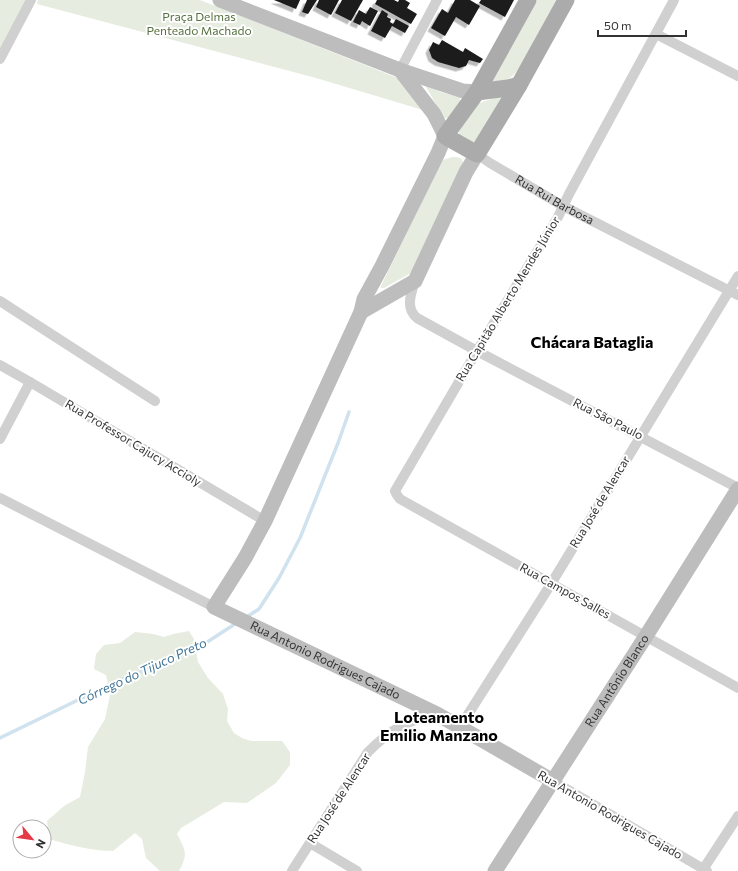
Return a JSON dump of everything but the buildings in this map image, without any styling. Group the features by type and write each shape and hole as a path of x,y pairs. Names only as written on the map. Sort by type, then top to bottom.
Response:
{"main road":[{"path":"445,136 477,92 528,0"},
{"path":"477,154 519,85 566,0"},
{"path":"477,92 519,85"},
{"name":"Rua Rui Barbosa","path":"445,136 477,154"}],"street":[{"path":"0,59 31,0"},
{"path":"220,0 241,4 400,70 463,91 477,92"},
{"path":"400,70 437,0"},
{"name":"Rua Capitão Alberto Mendes Júnior","path":"395,491 558,217 674,0"},
{"path":"656,34 738,76"},
{"path":"217,608 265,521 361,312 364,299 435,160 445,136 434,114 400,70"},
{"path":"361,312 415,281 466,172 477,154"},
{"name":"Rua Rui Barbosa","path":"477,154 563,206 734,293"},
{"name":"Rua José de Alencar","path":"460,727 550,584 640,436 734,293 738,276"},
{"name":"Rua São Paulo","path":"415,281 411,295 410,309 417,318 738,488"},
{"path":"0,301 155,401"},
{"name":"Rua Professor Cajucy Accioly","path":"0,365 265,521"},
{"path":"0,439 30,382"},
{"name":"Rua Antônio Blanco","path":"495,871 646,636 738,488"},
{"name":"Rua Campos Salles","path":"395,491 400,499 738,688"},
{"name":"Rua Antonio Rodrigues Cajado","path":"0,498 259,629 437,714 704,870"},
{"name":"Rua José de Alencar","path":"292,871 368,752 380,740 394,730 425,716 437,714"},
{"path":"704,870 738,816"},
{"path":"310,843 357,871"}],"green space":[{"path":"0,0 27,0 0,51"},
{"name":"Praça Delmas Penteado Machado","path":"38,0 200,0 400,79 423,110 316,78 37,4"},
{"path":"537,0 556,0 518,70 506,80 492,82"},
{"path":"425,85 460,98 460,102 448,118 444,118"},
{"path":"504,96 476,142 472,144 459,138 459,131 477,104"},
{"path":"453,157 460,158 463,164 411,273 384,288 381,288 442,160"},
{"path":"189,631 194,639 198,662 208,678 223,694 228,709 227,721 234,733 251,741 282,741 290,752 290,765 276,783 247,803 224,802 181,828 177,834 184,849 185,856 179,871 160,871 146,858 142,839 135,833 113,851 89,849 52,840 52,819 49,819 64,806 80,797 88,747 105,719 110,695 106,675 94,669 96,654 104,645 120,643 135,632 164,637"}],"waterway":[{"name":"Córrego do Tijuco Preto","path":"245,618 259,609 279,578 300,538 349,412"},
{"name":"Córrego do Tijuco Preto","path":"0,738 115,682 198,648 238,622"}],"district":[{"name":"Chácara Bataglia","path":"592,342"},
{"name":"Loteamento Emilio Manzano","path":"439,726"}]}
